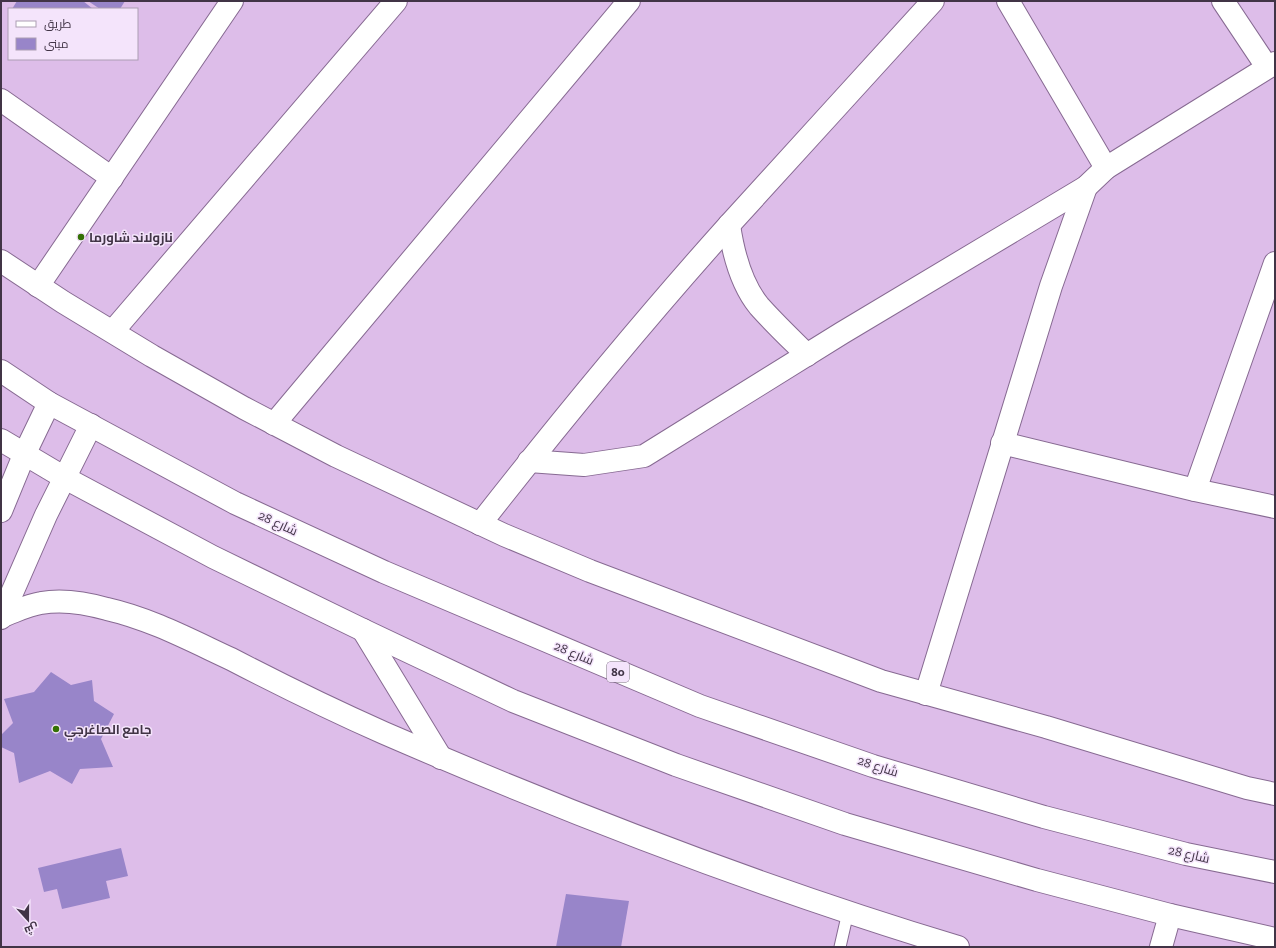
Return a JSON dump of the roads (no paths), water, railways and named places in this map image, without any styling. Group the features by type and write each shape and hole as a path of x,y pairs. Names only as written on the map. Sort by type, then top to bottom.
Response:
{"main road":[{"path":"38,286 232,1"},
{"path":"113,331 396,1"},
{"path":"274,424 629,1"},
{"path":"480,524 529,461 669,294 729,225 933,1"},
{"path":"1008,1 1106,168"},
{"path":"529,461 584,465 644,456 807,355 1086,187 1106,168 1271,65 1223,1"},
{"path":"1,100 112,178"},
{"path":"926,694 1051,286 1086,187"},
{"path":"729,225 733,250 744,278 758,305 807,355"},
{"path":"1,261 38,286 152,356 274,424 336,456 480,524 598,574 881,681 1060,732 1247,788 1275,794"},
{"path":"1195,490 1275,263"},
{"name":"شارع 28","path":"1,371 49,403 235,503 377,569 700,706 873,766 1044,817 1186,854 1275,872"},
{"path":"1,511 24,455 49,403"},
{"path":"1,617 20,572 91,425"},
{"path":"1,440 65,478 213,557 363,630 513,701 676,765 845,824 1037,880 1170,915 1275,939"},
{"path":"1002,444 1195,490 1275,507"},
{"path":"1,617 39,603 57,601 106,608 138,617 169,629 347,717 441,758 596,821 697,859 848,912 958,947"},
{"path":"363,630 441,758"},
{"path":"1161,947 1170,915"}],"lane":[{"path":"840,947 848,912"}],"place":[{"name":"نازولاند شاورما","path":"81,237"},
{"name":"جامع الصاغرجي","path":"56,729"}]}
